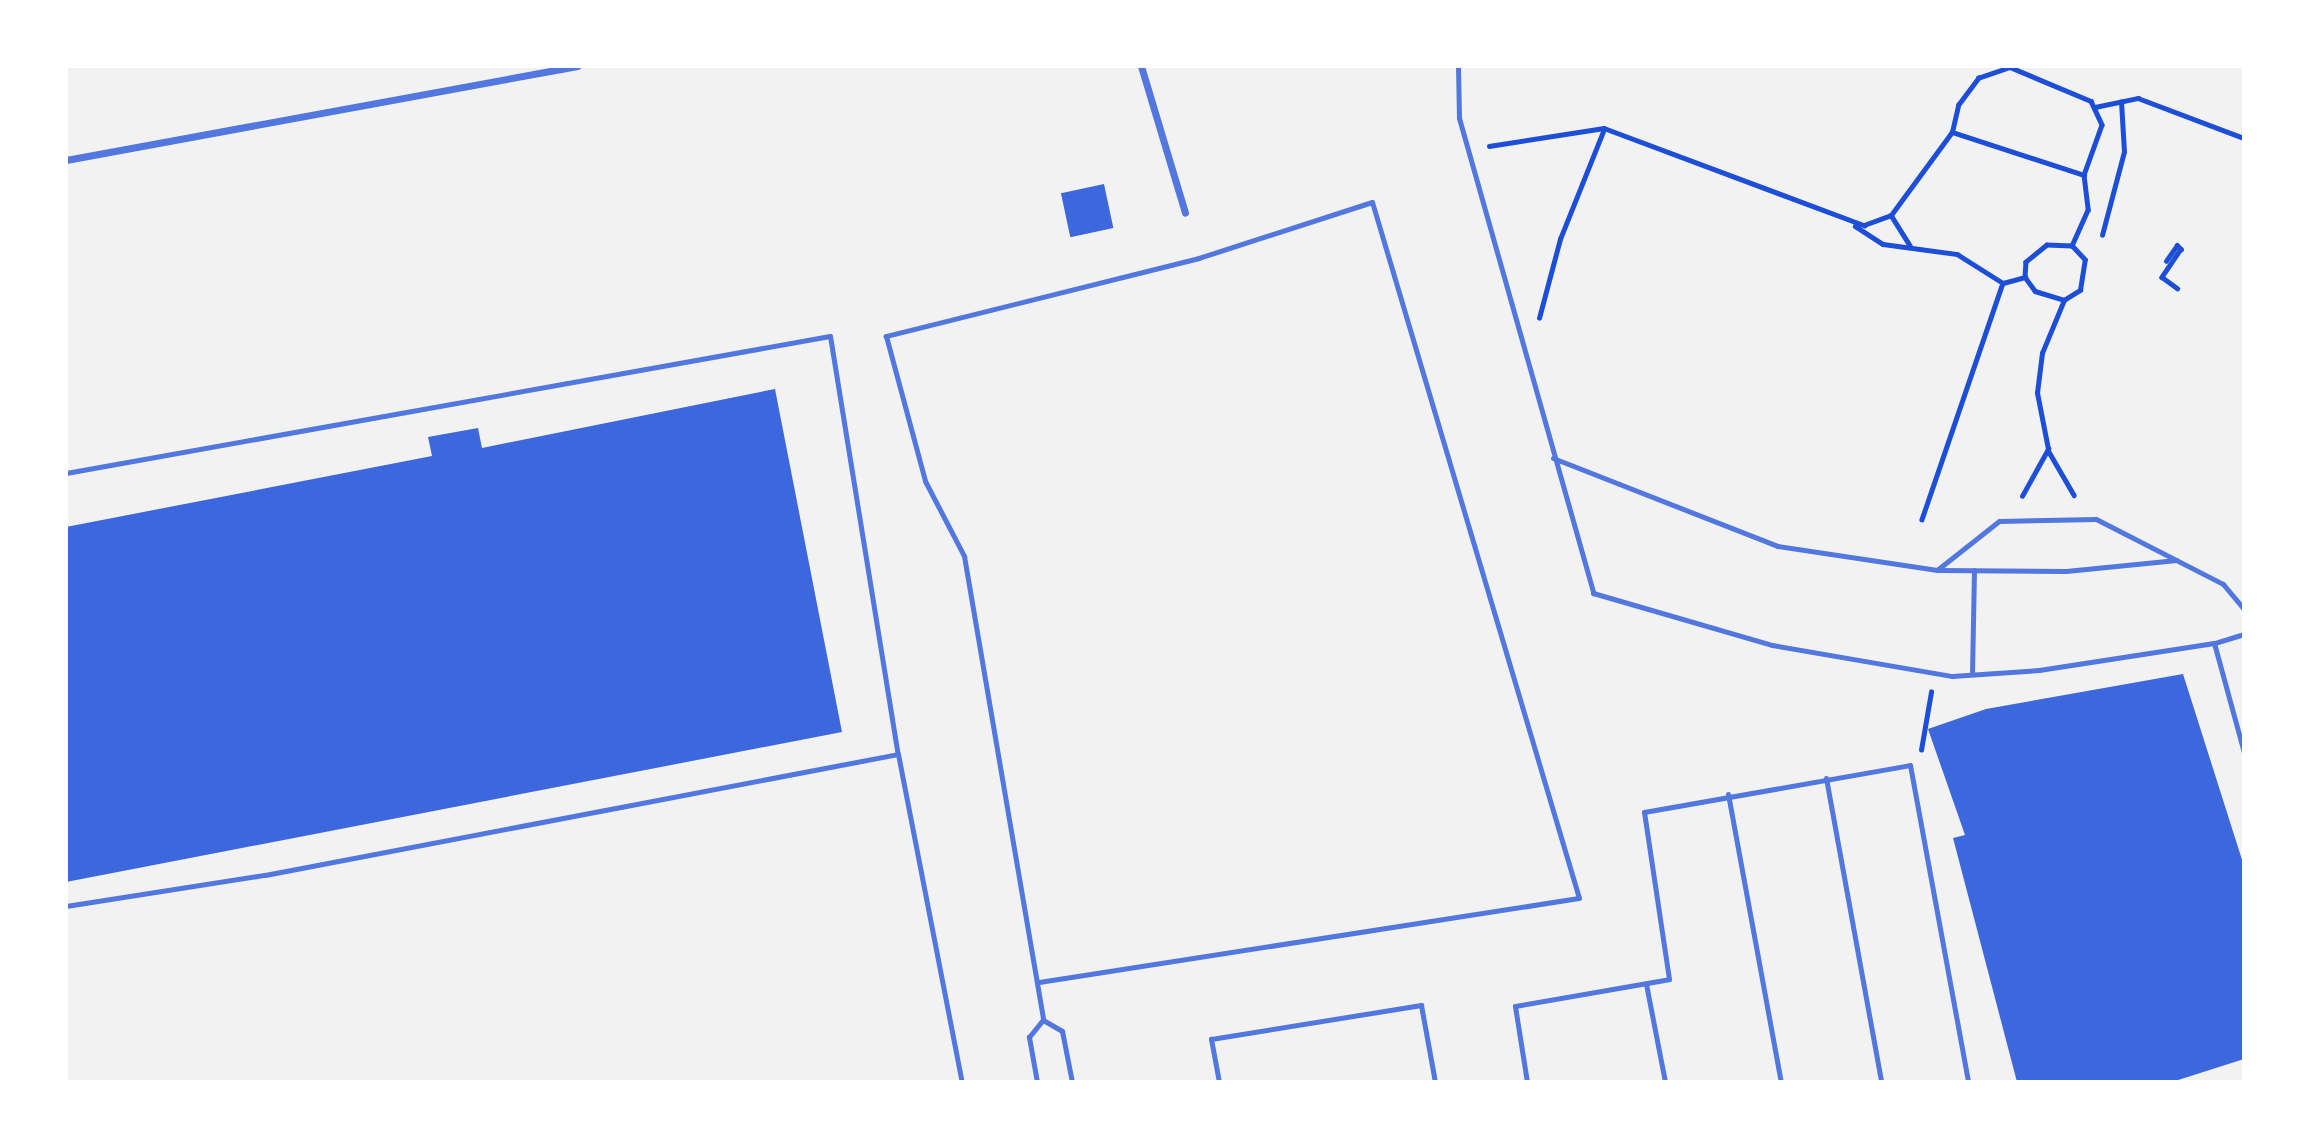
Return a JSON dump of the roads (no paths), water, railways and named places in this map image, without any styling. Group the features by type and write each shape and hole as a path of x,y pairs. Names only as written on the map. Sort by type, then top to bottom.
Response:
{"street":[{"path":"66,160 577,66"},
{"path":"1141,66 1185,213"}],"lane":[{"path":"1458,66 1459,118 1593,593 1772,645 1934,672 1972,674 2214,643 2244,634"},
{"path":"1037,1082 1029,1037 1043,1020 1038,982 964,556 925,481 886,336 1199,258 1372,202 1579,898 1038,982"},
{"path":"66,473 830,336 898,754 962,1082"},
{"path":"1553,458 1777,546 1937,570 2066,571 2176,560"},
{"path":"1937,570 1999,522 2096,519 2222,584 2244,609"},
{"path":"1972,674 1974,570"},
{"path":"2214,643 2244,753"},
{"path":"66,906 898,754"},
{"path":"1527,1082 1515,1006 1670,979 1644,812 1728,794 1910,765 1968,1082"},
{"path":"1826,778 1881,1082"},
{"path":"1728,794 1781,1082"},
{"path":"1646,984 1665,1082"},
{"path":"1219,1082 1211,1039 1421,1005 1435,1082"},
{"path":"1043,1020 1062,1031 1072,1082"}]}
